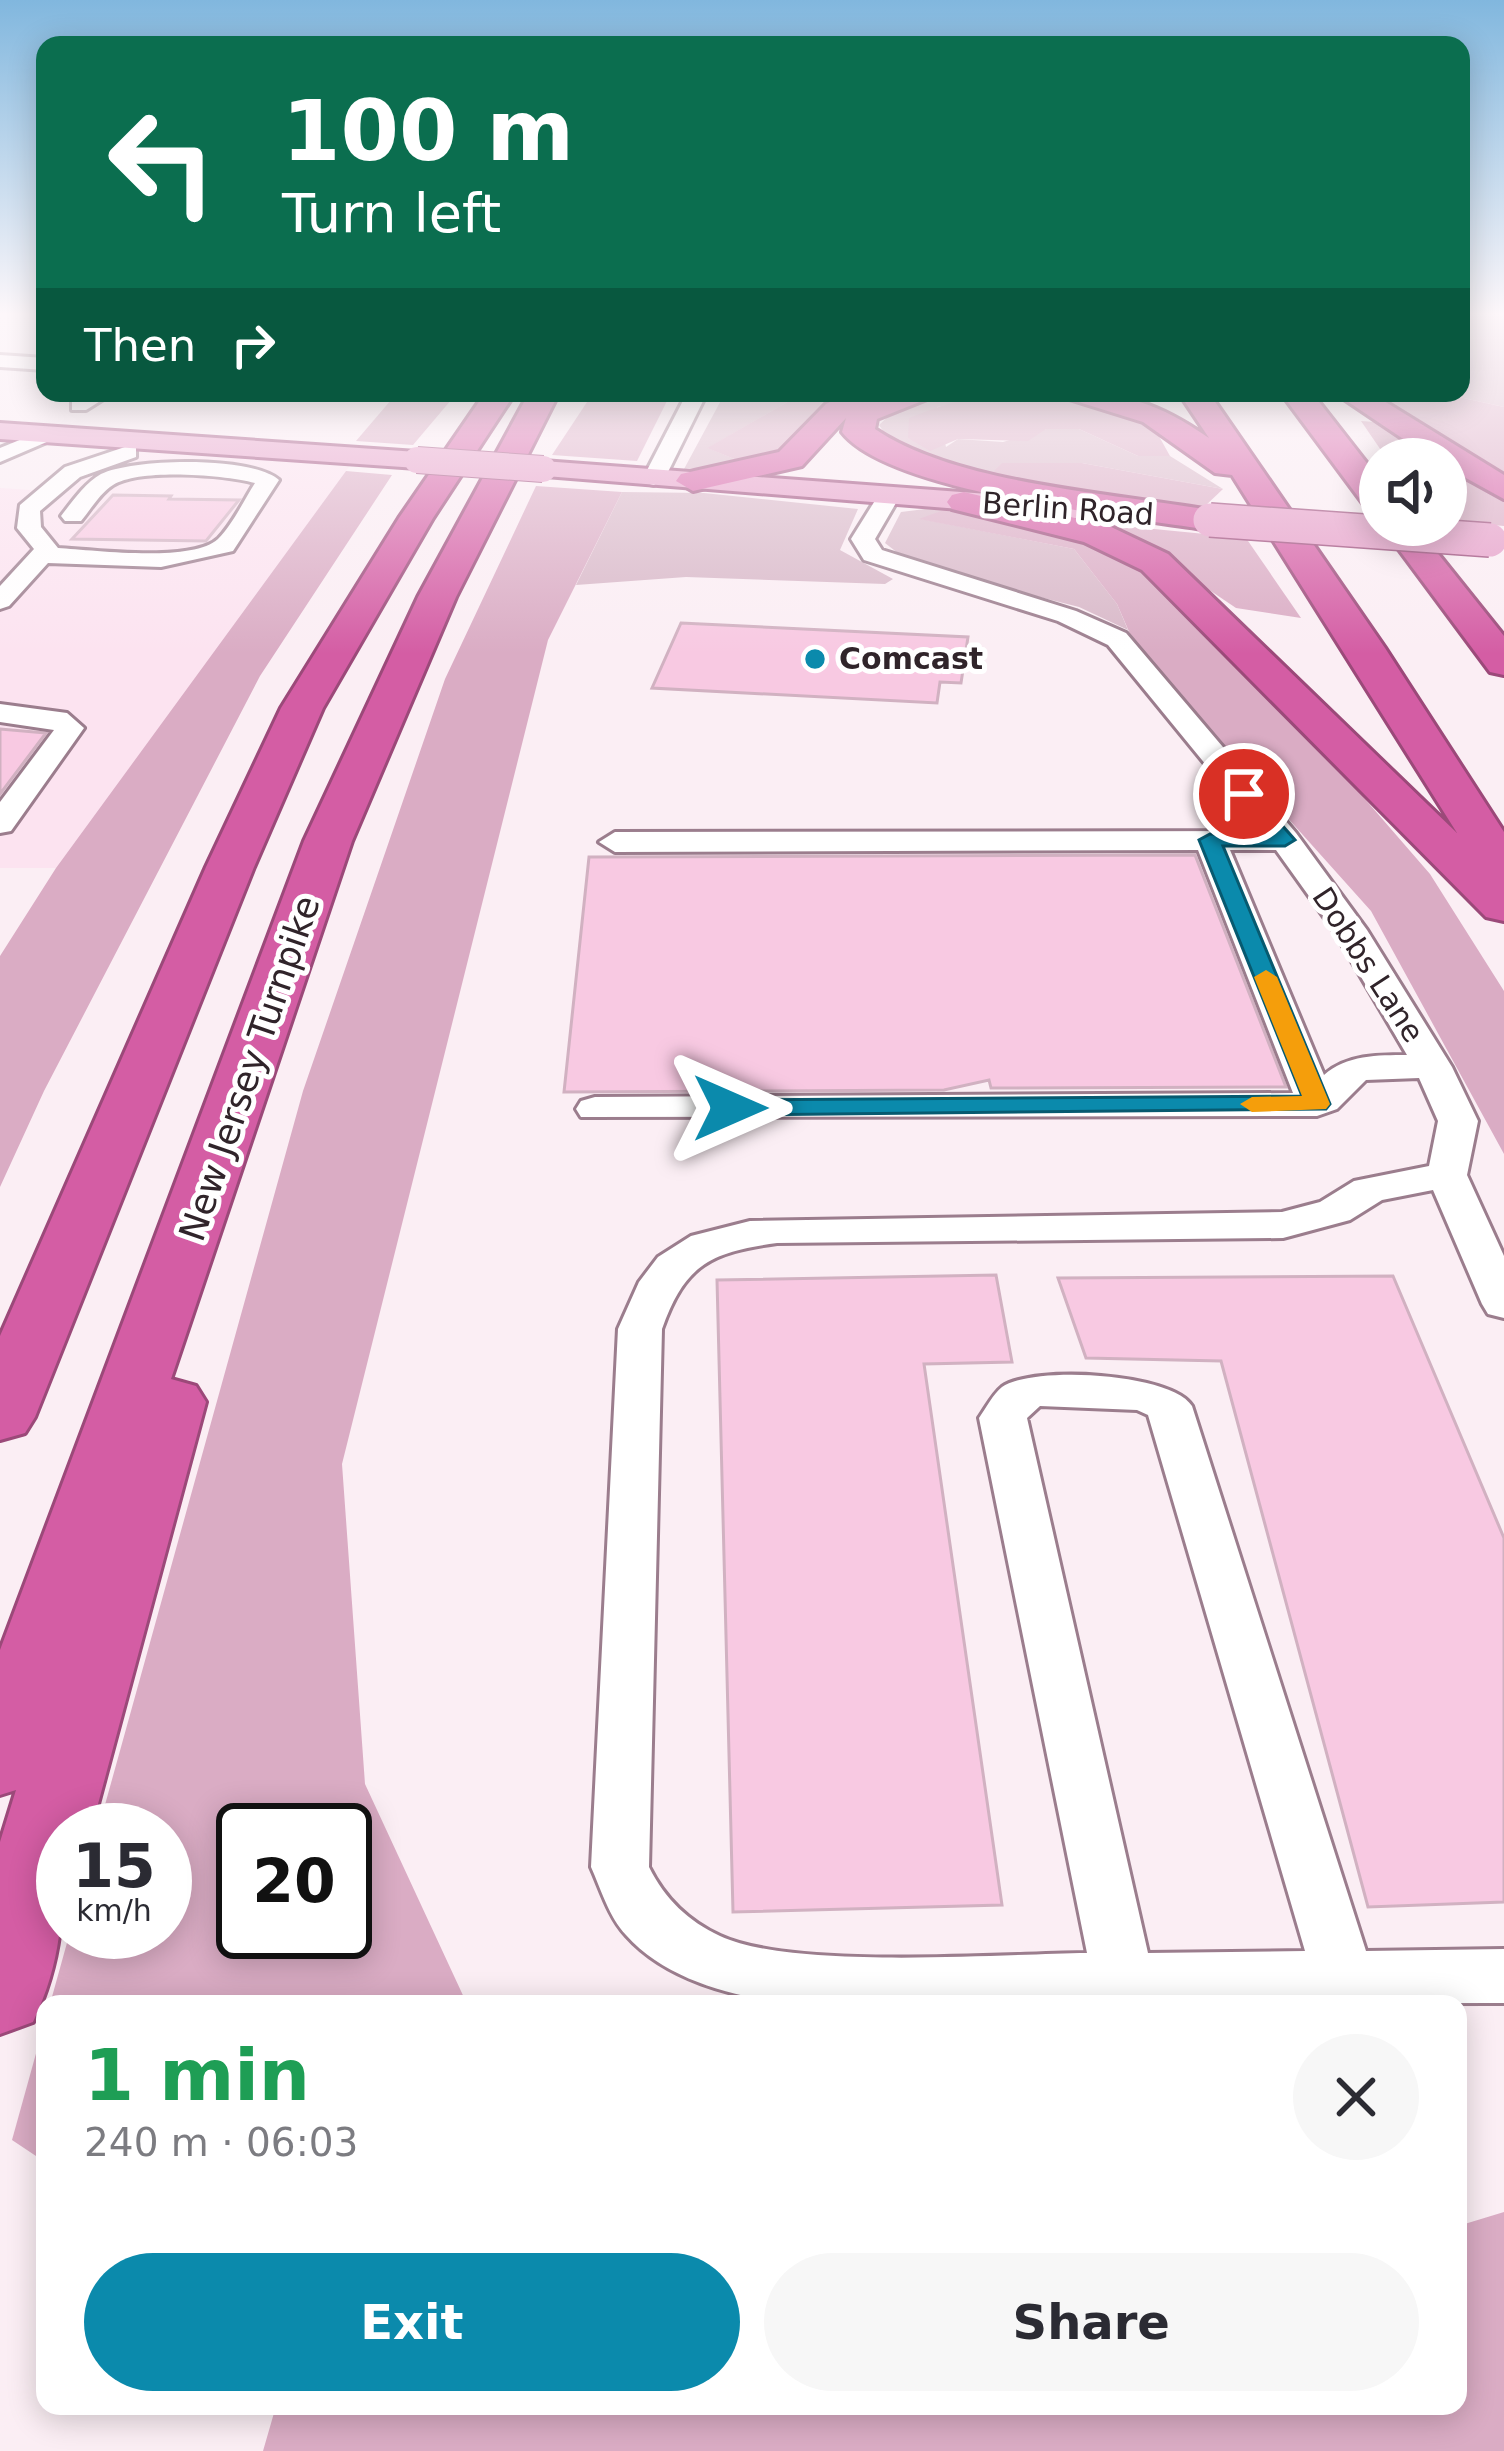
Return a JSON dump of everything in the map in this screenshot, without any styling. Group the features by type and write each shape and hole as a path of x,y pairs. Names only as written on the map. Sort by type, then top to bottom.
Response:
{"highway":[{"path":"0,1417 230,867 302,708 416,518 478,425"},
{"name":"New Jersey Turnpike","path":"0,1762 328,841 428,616 527,425"},
{"path":"860,425 859,432 890,454 978,481 1210,520"},
{"path":"1169,425 1260,489"},
{"path":"1216,425 1504,870"},
{"path":"1321,425 1359,476"},
{"path":"1402,425 1504,489"},
{"path":"693,481 790,458 824,426 889,496"},
{"path":"964,502 1096,534 1155,562 1504,906"},
{"path":"1412,546 1504,663"},
{"path":"1421,557 1504,614"},
{"path":"0,1993 172,1406 163,1314"}],"main road":[{"path":"47,425 110,438"},
{"path":"4,445 49,434 83,449 110,438"},
{"name":"Berlin Road","path":"110,438 1499,542"}],"street":[{"path":"654,478 681,425"},
{"path":"0,601 47,550 29,528 28,510 83,449 171,442"},
{"path":"42,555 206,554 224,546 258,496 46,491"},
{"path":"73,516 94,492"},
{"name":"Dobbs Lane","path":"889,496 863,539 873,555 926,576 1067,616 1117,639 1285,840 1350,930 1433,1066 1459,1121 1447,1175"},
{"path":"0,713 57,719 70,728 0,824"},
{"path":"1210,840 1317,1104"},
{"path":"615,842 1285,840"},
{"path":"595,1109 1317,1104 1334,1096 1343,1077 1361,1070 1433,1066"},
{"path":"1504,1304 1447,1175 1369,1190 1335,1210 1283,1225 748,1234 682,1257 651,1291 640,1329 620,1868 646,1917 730,1967 788,1978 1504,1976"},
{"path":"1123,1979 1004,1418 1016,1399 1033,1391 1145,1395 1169,1406 1343,1978"}],"shaded area":[{"path":"369,425 430,425 413,445 356,441"},
{"path":"572,425 655,425 637,461 552,455"},
{"path":"708,425 747,425 708,448 749,465 684,469"},
{"path":"746,425 820,425 790,451 749,465 707,448"},
{"path":"879,425 941,425 946,447 958,439 1003,442 1046,429 1079,429 1138,456 1170,456 1223,489 1082,463 979,474 892,444"},
{"path":"909,425 1153,425 1170,456 1138,456 1079,429 1046,429 1028,441 958,439 930,451 908,438"},
{"path":"1364,425 1392,425 1414,438 1373,438"},
{"path":"1421,425 1504,425 1504,481 1467,456 1467,438 1440,438"},
{"path":"171,443 357,456 56,868 0,868 0,488 46,491 87,461"},
{"path":"1002,463 1082,463 1223,489 1204,507 1150,502 990,475"},
{"path":"1467,469 1504,491 1504,526 1467,523"},
{"path":"346,471 392,475 260,676 44,1091 0,1187 0,956 56,868"},
{"path":"536,486 622,492 548,640 342,1464 365,1784 463,1995 52,1995 62,1959 192,1959 192,1803 105,1803 303,1091 445,679"},
{"path":"622,492 704,493 858,509 840,550 893,579 885,584 686,577 576,585"},
{"path":"957,505 922,519 1074,549 1117,604 1128,630 1079,607 913,565 885,543 901,512"},
{"path":"957,505 1124,549 1234,648 1430,874 1504,991 1504,1154 1371,911 1137,650 1117,604 1074,549 919,519"},
{"path":"1113,525 1246,538 1301,618 1236,608"},
{"path":"36,2053 36,2156 12,2140"},
{"path":"1504,2212 1504,2451 263,2451 273,2415 1467,2415 1467,2223"}],"building":[{"path":"113,495 239,500 206,541 72,539"},
{"name":"Comcast","path":"681,623 968,637 961,683 940,682 937,703 652,688"},
{"path":"0,729 46,733 0,794"},
{"path":"1195,855 1286,1087 991,1088 989,1080 944,1090 564,1092 589,857"},
{"path":"996,1275 1012,1362 924,1364 1002,1905 733,1912 717,1280"},
{"path":"1393,1276 1504,1538 1504,1902 1368,1907 1221,1361 1086,1358 1058,1278"}],"slow traffic":[{"path":"1252,1104 1317,1104 1266,977"}],"place":[{"name":"Comcast","path":"815,659"}],"route":[{"path":"730,1108 1317,1104 1210,840 1285,840 1244,794"}]}
